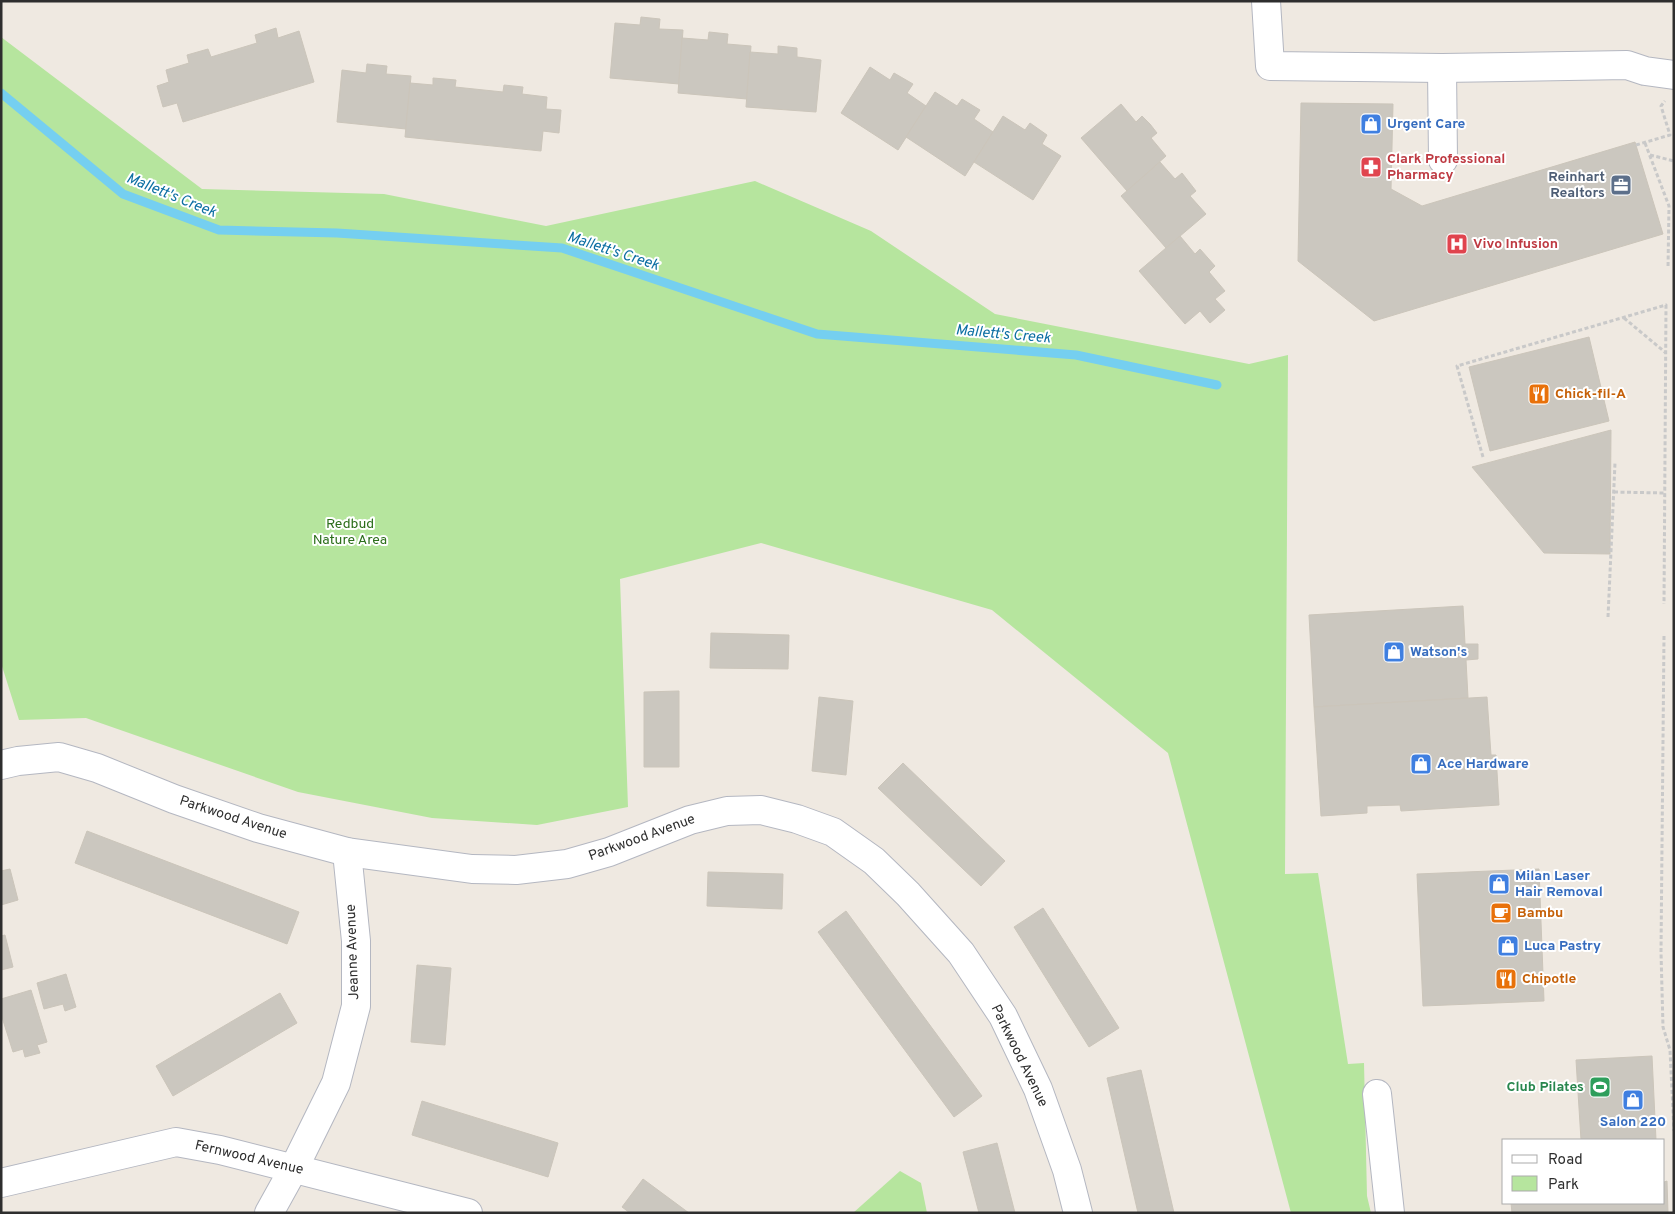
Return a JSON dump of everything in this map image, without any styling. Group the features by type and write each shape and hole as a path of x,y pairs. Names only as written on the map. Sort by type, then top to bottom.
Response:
{"street":[{"path":"1266,1 1270,66 1442,68 1627,65 1645,71 1667,86"},
{"path":"1442,68 1443,160"},
{"name":"Parkwood Avenue","path":"1,765 18,761 59,757 97,768 174,799 258,828 347,852 472,869 516,870 567,864 609,852 690,820 727,811 761,810 797,819 833,832 874,861 908,894 961,953 1003,1016 1038,1089 1066,1170 1078,1213"},
{"name":"Jeanne Avenue","path":"269,1213 294,1168 336,1083 356,1006 356,941 347,852"},
{"path":"1377,1094 1390,1213"},
{"name":"Fernwood Avenue","path":"1,1183 176,1142 220,1150 468,1213"}],"path":[{"path":"1636,145 1670,135 1661,106 1665,101 1667,86"},
{"path":"1645,143 1669,206 1668,268"},
{"path":"1650,154 1674,161"},
{"path":"1483,457 1457,366 1666,305 1664,604"},
{"path":"1623,317 1666,353"},
{"path":"1608,618 1614,463"},
{"path":"1614,492 1665,493"},
{"path":"1664,636 1661,952 1663,1027 1670,1050 1674,1131"}],"green space":[{"name":"Redbud Nature Area","path":"1,37 202,189 384,194 546,226 755,181 871,231 995,314 1249,364 1288,355 1285,874 1318,873 1348,1064 1364,1063 1367,1196 1371,1213 1291,1213 1168,753 992,610 761,543 620,579 628,807 537,825 432,818 298,792 86,718 19,720 1,663"},
{"path":"900,1171 921,1183 927,1213 853,1213"}],"building":[{"path":"641,17 660,19 659,29 683,30 679,84 610,78 615,23 640,25"},
{"path":"276,28 278,38 299,31 314,82 183,122 177,103 163,107 157,86 169,82 166,70 189,63 187,55 208,49 211,57 257,43 255,35"},
{"path":"709,32 728,34 727,44 751,46 747,99 678,93 682,38 708,40"},
{"path":"778,46 797,48 797,57 821,60 816,112 746,107 750,52 778,54"},
{"path":"367,64 387,66 386,74 411,76 406,129 337,122 342,70 366,73"},
{"path":"870,67 890,80 894,73 913,84 907,93 926,106 898,150 841,113"},
{"path":"433,78 456,80 455,87 503,92 504,85 523,87 522,94 547,97 546,109 561,110 559,133 543,131 541,151 405,137 410,83 433,85"},
{"path":"935,92 957,106 962,99 980,110 974,119 993,132 965,176 906,137"},
{"path":"1301,103 1393,104 1391,189 1422,206 1635,142 1663,234 1374,321 1298,261"},
{"path":"1121,104 1136,122 1142,116 1150,124 1157,133 1151,138 1166,156 1127,191 1081,138"},
{"path":"1003,116 1025,130 1030,123 1047,135 1042,144 1061,156 1033,200 974,162"},
{"path":"1160,162 1175,179 1182,173 1196,191 1190,196 1206,214 1166,248 1121,196"},
{"path":"1180,236 1195,254 1200,249 1215,266 1209,272 1225,291 1215,299 1225,310 1210,323 1200,311 1185,324 1139,271"},
{"name":"Chick-fil-A","path":"1589,337 1609,421 1490,451 1469,367"},
{"path":"1611,430 1610,554 1544,553 1472,467"},
{"name":"Watson's","path":"1463,606 1465,644 1478,644 1478,659 1466,660 1468,698 1314,707 1309,615"},
{"path":"711,633 789,635 788,669 710,668"},
{"path":"679,691 679,767 644,767 644,692"},
{"path":"819,697 853,701 846,775 812,771"},
{"path":"1487,697 1491,755 1496,755 1499,805 1401,811 1400,805 1367,806 1367,813 1321,816 1314,707"},
{"path":"903,763 1005,861 981,886 878,788"},
{"path":"87,831 299,912 287,944 75,863"},
{"path":"10,869 18,900 1,905 1,871"},
{"path":"1539,869 1544,1001 1423,1006 1417,874"},
{"path":"708,872 783,874 782,909 707,906"},
{"path":"1043,908 1119,1028 1089,1047 1014,927"},
{"path":"846,911 982,1096 954,1117 818,932"},
{"path":"5,935 13,967 1,970 1,936"},
{"path":"417,965 451,968 445,1045 411,1042"},
{"path":"66,974 76,1007 65,1011 63,1004 44,1009 37,983"},
{"path":"31,990 47,1042 37,1045 40,1053 25,1057 23,1049 13,1052 1,1014 1,999"},
{"path":"280,993 297,1023 173,1096 156,1066"},
{"path":"1652,1056 1656,1139 1581,1139 1576,1060"},
{"path":"1141,1070 1174,1213 1138,1213 1107,1078"},
{"path":"422,1101 558,1143 548,1177 412,1135"},
{"path":"997,1143 1015,1213 979,1213 963,1152"},
{"path":"643,1179 689,1213 630,1213 622,1207"},
{"path":"1667,1181 1668,1213 1512,1213 1511,1204 1665,1204 1665,1182"}],"waterway":[{"name":"Mallett's Creek","path":"1,93 123,194 219,230 337,233 562,248 817,334 1076,355 1217,385"}],"place":[{"name":"Urgent Care","path":"1371,124"},
{"name":"Clark Professional Pharmacy","path":"1371,167"},
{"name":"Reinhart Realtors","path":"1621,185"},
{"name":"Vivo Infusion","path":"1457,244"},
{"name":"Chick-fil-A","path":"1539,394"},
{"name":"Watson's","path":"1394,652"},
{"name":"Ace Hardware","path":"1421,764"},
{"name":"Milan Laser Hair Removal","path":"1499,884"},
{"name":"Bambu","path":"1501,913"},
{"name":"Luca Pastry","path":"1508,946"},
{"name":"Chipotle","path":"1506,979"},
{"name":"Club Pilates","path":"1600,1087"},
{"name":"Salon 220","path":"1633,1100"}]}
